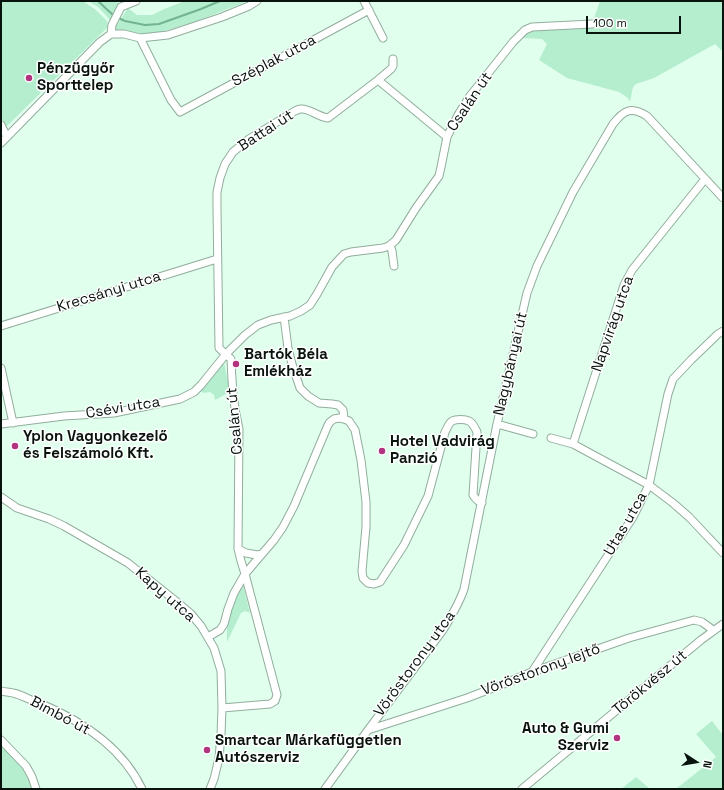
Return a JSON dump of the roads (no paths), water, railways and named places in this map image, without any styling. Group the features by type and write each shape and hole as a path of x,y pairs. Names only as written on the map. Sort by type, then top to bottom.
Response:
{"street":[{"path":"111,34 112,25 121,6 136,1"},
{"path":"1,143 100,42 111,34 124,34 140,38 168,35 222,17 249,6 257,1"},
{"path":"364,1 383,38"},
{"name":"Széplak utca","path":"140,38 171,100 180,112 369,10"},
{"name":"Csalán út","path":"390,245 399,235 439,176 447,137 458,115 470,96 513,42 525,30 532,27 592,24"},
{"path":"393,59 393,66 391,69 378,80 447,137"},
{"name":"Battai út","path":"226,354 219,348 217,209 219,183 222,170 228,159 233,152 249,139 294,111 306,109 322,118 328,118 378,80"},
{"name":"Nagybányai út","path":"344,419 348,421 355,430 361,460 366,502 366,527 362,571 363,578 368,583 374,584 380,582 404,545 415,524 428,496 445,432 452,421 458,419 469,420 477,432 473,495 475,499 482,503 497,424 527,293 537,266 573,192 612,124 625,112 633,110 641,112 647,116 723,198"},
{"path":"1,125 7,137"},
{"name":"Napvirág utca","path":"573,444 624,286 632,270 705,179"},
{"path":"226,354 258,325 271,320 290,316 310,305 332,267 344,254 383,248 390,245 394,266"},
{"name":"Krecsányi utca","path":"1,326 217,259"},
{"path":"208,637 220,630 224,624 234,594 245,574 269,547 283,527 294,506 330,422 334,419 344,419 343,410 338,405 319,403 308,396 300,388 288,348 284,317"},
{"name":"Utas utca","path":"532,672 633,517 649,485 668,394 673,380 696,355 723,331"},
{"name":"Csalán út","path":"222,708 270,704 275,701 276,695 238,549 239,428 235,412 230,359 226,354"},
{"name":"Csévi utca","path":"1,424 64,416 114,413 180,399 194,392 226,354"},
{"path":"1,368 13,423"},
{"path":"497,424 533,434"},
{"path":"551,438 573,444 649,485 689,517 723,553"},
{"name":"Kapy utca","path":"1,497 17,508 64,526 128,563 191,614 201,626 214,648 221,671 222,708 219,758 210,789"},
{"name":"Vöröstorony utca","path":"325,789 443,630 457,607 464,589 482,503"},
{"path":"238,549 252,554 262,554"},
{"name":"Vöröstorony lejtő","path":"368,730 467,698 532,672 628,638 694,620 702,622 713,630"},
{"name":"Törökvész út","path":"522,789 713,630 723,624"},
{"name":"Bimbó út","path":"1,691 14,693 52,709 90,731 106,743 132,770 142,789"},
{"path":"1,740 26,766 36,789"}],"waterway":[{"path":"98,1 114,16 125,21 145,25 159,24 220,1"}],"place":[{"name":"Pénzügyőr Sporttelep","path":"29,78"},
{"name":"Bartók Béla Emlékház","path":"236,364"},
{"name":"Yplon Vagyonkezelő és Felszámoló Kft.","path":"15,446"},
{"name":"Hotel Vadvirág Panzió","path":"382,451"},
{"name":"Auto & Gumi Szerviz","path":"617,738"},
{"name":"Smartcar Márkafüggetlen Autószerviz","path":"207,750"}]}
